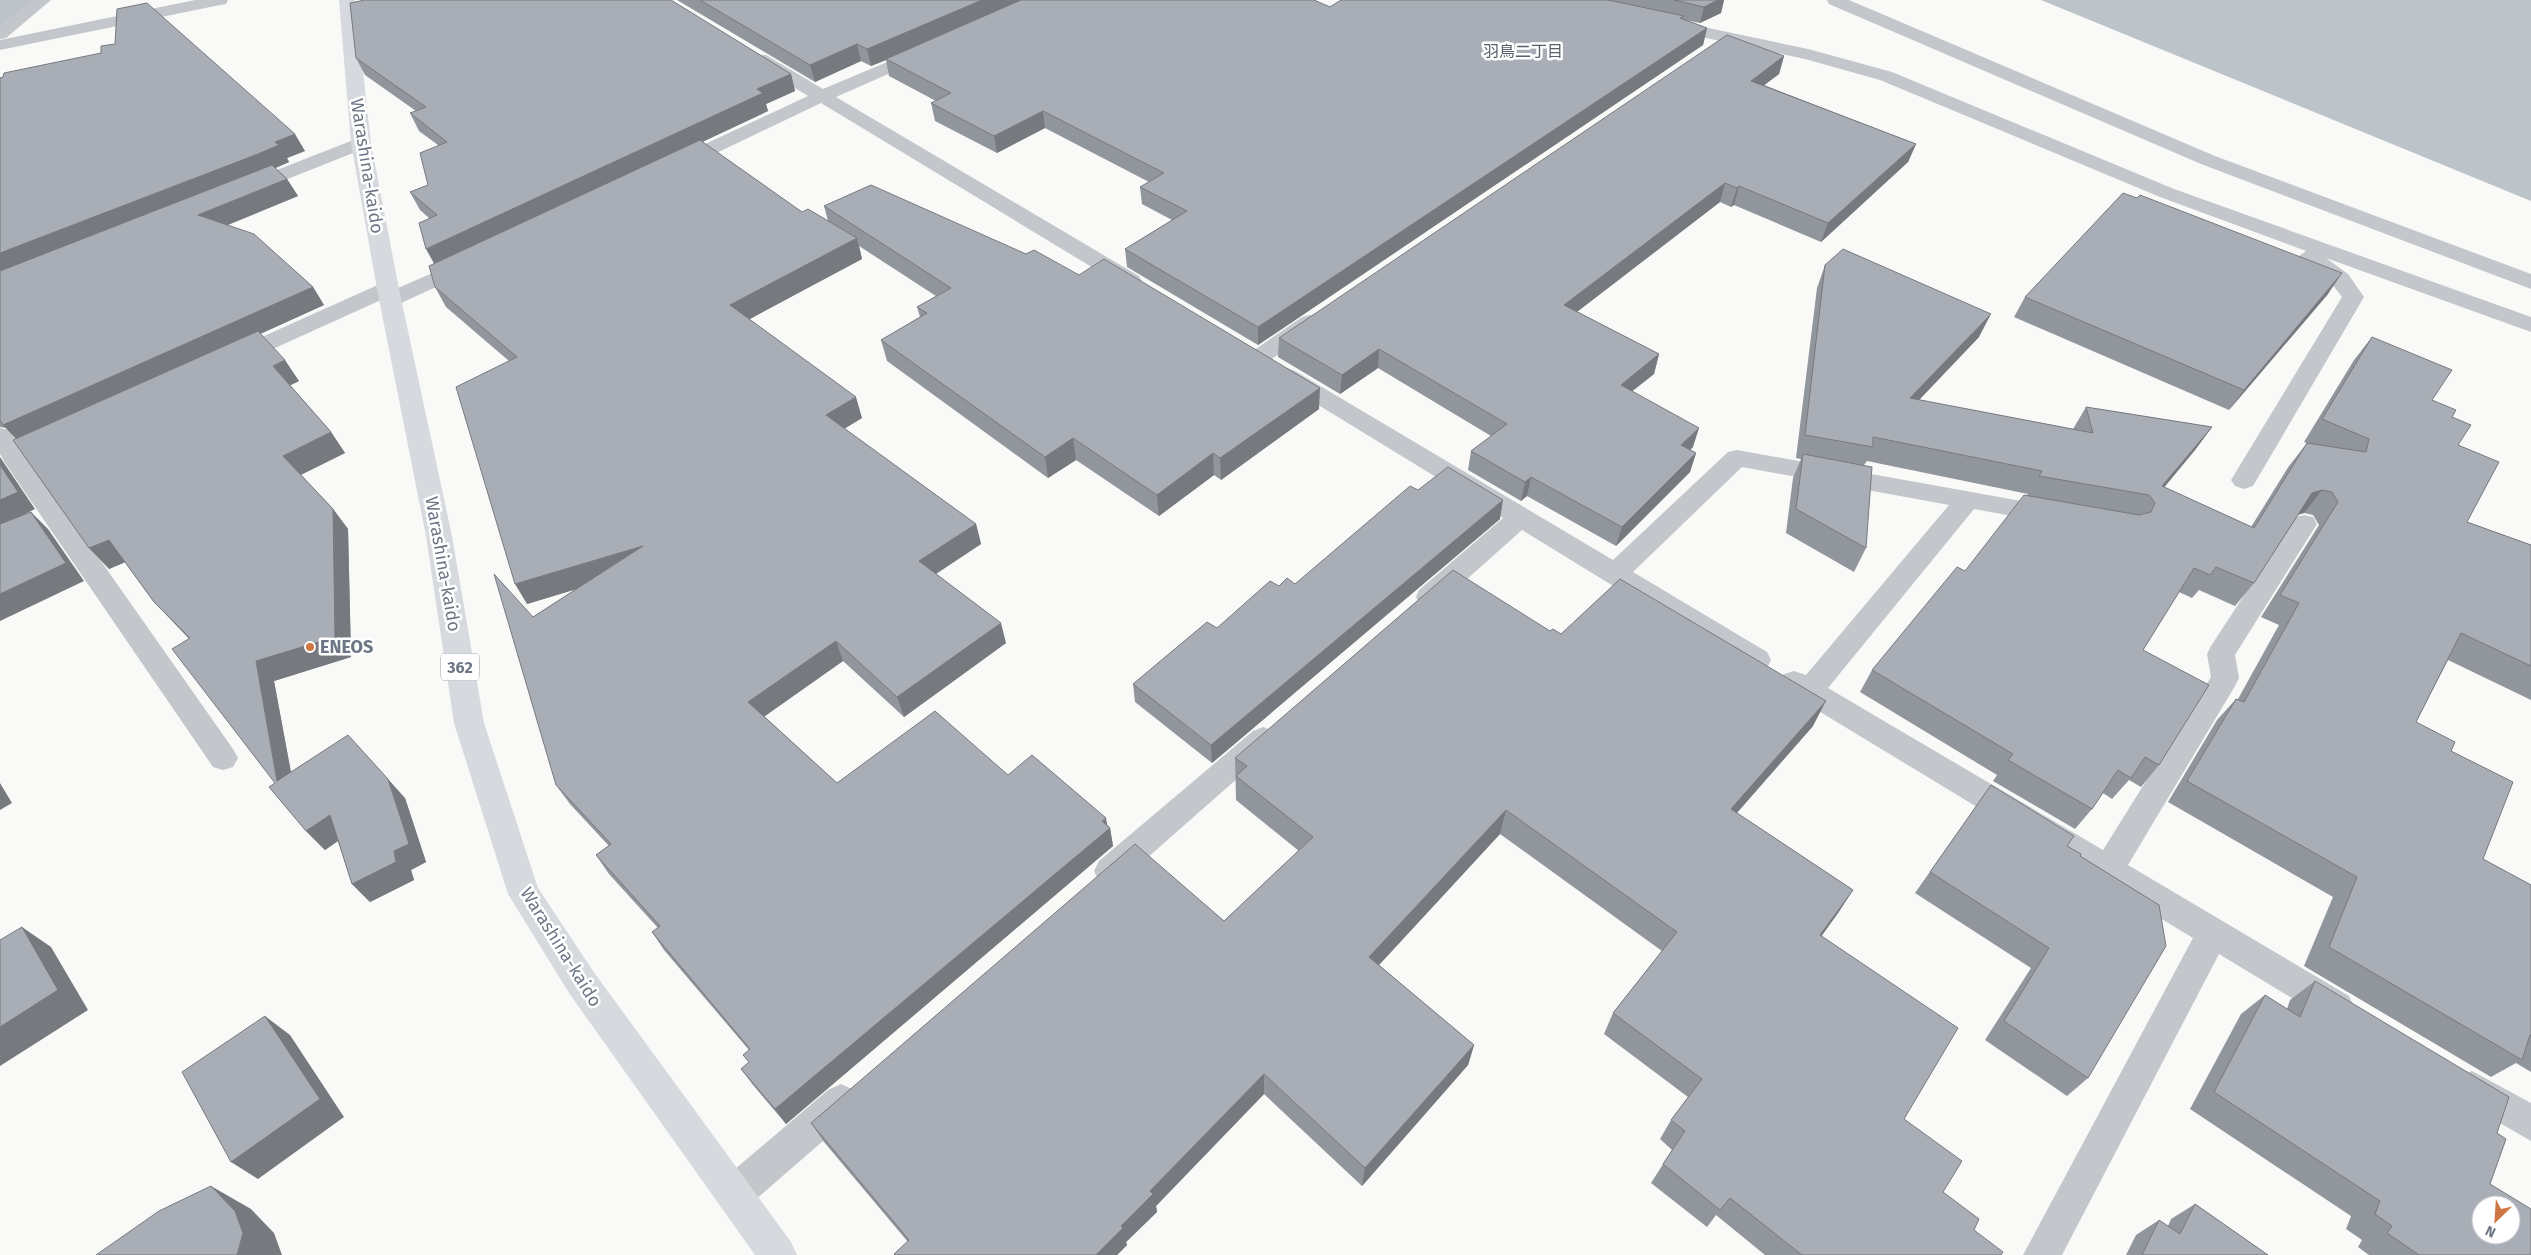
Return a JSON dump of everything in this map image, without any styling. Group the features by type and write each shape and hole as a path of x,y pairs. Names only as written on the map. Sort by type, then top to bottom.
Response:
{"highway":[{"name":"Warashina-kaido","path":"347,0 361,142 439,536 469,723 524,894 581,982 778,1255"}],"street":[{"path":"0,34 43,0"},
{"path":"0,45 220,0"},
{"path":"1835,0 2208,160 2531,282"},
{"path":"1654,21 1808,54 1886,76 2167,193 2531,325"},
{"path":"1703,55 1728,38"},
{"path":"661,172 822,96 937,46"},
{"path":"746,51 1147,291"},
{"path":"231,194 361,142"},
{"path":"2244,480 2354,297 2340,279 2285,237"},
{"path":"214,367 481,257"},
{"path":"1324,313 1249,353 1614,575 2364,1023"},
{"path":"78,428 7,446 44,518 223,758"},
{"path":"1614,575 1737,458 2076,518"},
{"path":"1809,692 1968,499"},
{"path":"1407,616 1520,518"},
{"path":"2108,870 2225,678 2221,654 2304,524"},
{"path":"1089,889 1286,720"},
{"path":"2042,1255 2213,932"},
{"path":"2447,1073 2531,1123"},
{"path":"734,1194 862,1084"}],"shaded area":[{"path":"2041,0 2531,0 2531,201"}],"building":[{"path":"365,0 671,0 791,74 757,89 763,93 426,249 419,223 437,215 410,192 428,185 420,153 447,142 410,113 426,107 356,58 350,3"},
{"path":"700,0 982,0 867,49 857,44 810,65"},
{"path":"1021,0 1314,0 1330,7 1341,0 1608,0 1684,16 1680,18 1707,28 1258,327 1125,249 1187,211 1140,187 1164,173 1043,111 994,136 931,103 951,93 886,59"},
{"path":"1674,0 1718,0 1704,7"},
{"path":"147,3 295,134 275,142 279,145 258,154 0,253 0,78 3,77 4,73 101,53 101,46 115,44 117,9"},
{"path":"1727,35 1784,56 1751,81 1916,144 1828,223 1739,186 1737,188 1725,183 1564,305 1659,354 1621,385 1699,428 1681,445 1696,453 1622,527 1531,477 1525,482 1471,451 1507,424 1379,349 1342,375 1279,338"},
{"path":"700,140 802,212 808,209 857,238 730,305 856,397 826,415 976,524 919,561 1001,623 897,697 836,641 748,702 837,783 935,711 1008,775 1032,755 1106,818 1102,821 1110,828 775,1109 741,1069 749,1062 743,1055 750,1049 652,932 660,926 596,855 611,844 556,785 494,574 533,617 643,546 515,584 456,387 517,357 435,287 429,266"},
{"path":"272,165 287,179 198,215 254,234 313,287 3,425 0,420 0,271"},
{"path":"871,185 1026,254 1034,250 1079,275 1104,259 1320,388 1220,458 1213,453 1157,495 1073,438 1045,457 881,340 927,313 917,307 951,288 824,206"},
{"path":"2123,193 2137,198 2140,195 2342,273 2244,390 2025,297"},
{"path":"1843,249 1991,314 1910,398 2093,433 2086,407 2212,427 2162,486 2254,528 2307,443 2366,452 2369,439 2322,419 2372,337 2452,370 2432,400 2456,410 2452,417 2471,425 2458,445 2499,462 2467,522 2531,545 2531,666 2461,633 2416,722 2455,742 2451,751 2513,782 2483,859 2531,885 2531,1036 2522,1060 2329,947 2357,877 2187,781 2236,699 2244,702 2299,603 2280,595 2338,502 2332,492 2322,490 2312,493 2254,583 2216,567 2210,575 2194,568 2143,650 2209,685 2159,765 2145,757 2131,778 2118,770 2092,809 2008,760 2013,754 1872,670 1957,567 1965,571 2024,495 2139,515 2151,512 2155,503 2149,495 2039,476 2042,471 1873,437 1873,447 1805,435 1825,265"},
{"path":"258,331 285,360 273,366 331,432 283,456 333,509 335,637 256,661 277,781 348,735 388,779 409,844 394,851 396,862 352,884 330,815 306,831 269,787 275,783 172,649 190,638 154,602 109,540 89,548 13,440"},
{"path":"1803,454 1872,467 1866,548 1796,509"},
{"path":"0,465 18,492 0,500"},
{"path":"1448,467 1503,500 1211,745 1133,684 1207,622 1217,628 1270,581 1279,586 1287,578 1295,584 1410,486 1418,490"},
{"path":"31,512 66,563 0,594 0,524"},
{"path":"1453,570 1550,631 1553,629 1561,634 1620,579 1826,701 1731,809 1853,890 1820,935 1958,1028 1904,1119 1962,1161 1943,1192 1979,1219 1974,1230 2003,1252 2001,1255 1802,1255 1730,1198 1720,1210 1663,1164 1685,1131 1671,1120 1702,1079 1613,1013 1677,932 1506,810 1369,957 1474,1045 1365,1168 1264,1074 1150,1191 1153,1194 1121,1226 1123,1228 1096,1255 895,1255 909,1240 811,1123 1135,844 1224,921 1313,837 1236,776 1247,766 1235,758"},
{"path":"1991,785 2074,836 2067,846 2159,905 2166,946 2088,1078 2004,1021 2049,948 1930,872"},
{"path":"22,927 58,990 0,1027 0,940"},
{"path":"2315,981 2509,1097 2497,1133 2506,1139 2490,1184 2508,1195 2471,1195 2471,1245 2521,1245 2521,1203 2531,1209 2531,1255 2419,1255 2387,1233 2392,1226 2375,1214 2380,1201 2214,1092 2265,995 2300,1017"},
{"path":"265,1016 320,1099 231,1162 182,1072"},
{"path":"211,1186 235,1211 243,1233 237,1255 96,1255 159,1211"},
{"path":"2195,1204 2268,1255 2142,1255 2159,1220 2180,1234"}],"waterway":[{"path":"0,5 7,0"}],"place":[{"name":"ENEOS","path":"310,647"}],"district":[{"name":"羽鳥二丁目","path":"1523,51"}]}
